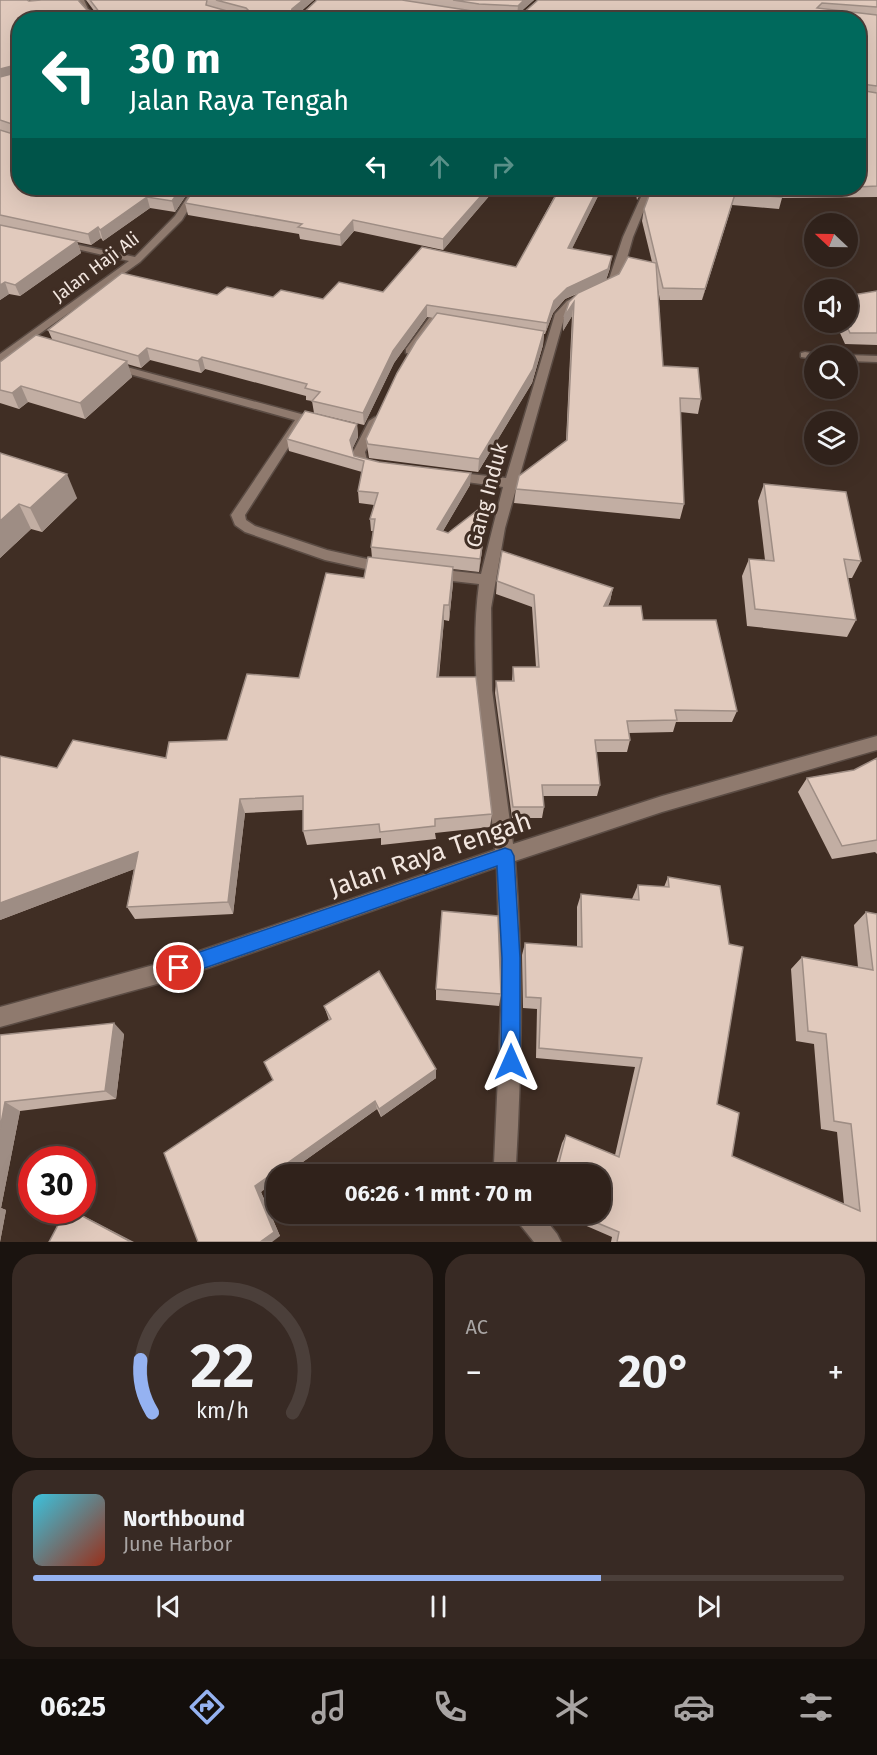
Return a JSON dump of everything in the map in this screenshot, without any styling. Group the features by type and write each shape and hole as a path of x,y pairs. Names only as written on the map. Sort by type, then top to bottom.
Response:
{"street":[{"path":"71,2 81,1"},
{"name":"Jalan Haji Ali","path":"0,359 31,341 137,260 179,218 193,195"},
{"name":"Gang Induk","path":"505,1164 511,1083 511,958 505,856 484,688 482,635 486,580 509,483 529,423 545,340 560,314 571,303 612,284 617,276 628,237 646,195"},
{"path":"45,240 137,260"},
{"path":"405,360 433,320 462,324"},
{"path":"858,358 877,359"},
{"path":"104,364 324,423"},
{"path":"379,412 363,432 359,452 361,463 392,469"},
{"path":"302,418 238,515 240,522 250,529 325,555 395,569"},
{"path":"439,475 509,483"},
{"path":"417,572 486,580"},
{"name":"Jalan Raya Tengah","path":"0,1017 179,968 662,804 877,743"},
{"path":"534,1224 549,1242"}],"building":[{"path":"0,0 78,0 87,10 96,12 12,12 12,66 0,69"},
{"path":"90,0 207,0 206,5 230,12 99,12"},
{"path":"216,0 303,0 291,12 242,12 249,11 246,8"},
{"path":"317,0 402,0 479,12 304,12"},
{"path":"453,0 524,0 518,6"},
{"path":"538,0 877,0 877,7 822,3 817,8 851,12 524,12"},
{"path":"866,14 877,15 877,86 866,85"},
{"path":"12,74 12,124 0,120 0,77"},
{"path":"866,91 877,93 877,186 866,187"},
{"path":"0,130 12,134 12,195 176,195 172,201 147,197 100,230 98,227 88,234 0,215"},
{"path":"190,195 482,195 443,239 353,220 340,235 298,227 302,224 185,203"},
{"path":"556,195 594,195 568,248 612,256 608,269 567,288 554,301 547,323 427,305 393,351 363,413 312,401 320,392 305,388 307,384 202,357 198,361 147,348 138,356 48,330 122,273 217,295 227,287 273,297 281,290 323,299 339,282 383,292 422,247 516,267"},
{"path":"649,195 735,195 705,289 663,288 644,209"},
{"path":"751,195 782,195 782,197"},
{"path":"0,225 77,241 15,285 5,282 0,285"},
{"path":"628,257 656,263 663,366 698,368 701,399 680,398 684,504 516,489 519,476 567,440 574,302 564,317 569,302 578,293 619,274"},
{"path":"877,291 877,333 858,333 858,294"},
{"path":"437,313 544,331 533,369 479,459 368,444 366,439 397,373 416,341"},
{"path":"36,335 127,361 80,403 21,386 12,393 0,390 0,362"},
{"path":"305,411 357,424 350,440 354,456 379,462 471,473 437,529 448,533 488,502 480,559 371,547 375,519 370,519 378,493 358,491 364,461 287,439"},
{"path":"0,453 67,474 30,508 19,504 0,521"},
{"path":"764,484 846,492 861,561 844,559 856,620 755,609 749,559 774,561"},
{"path":"502,551 613,588 604,606 641,606 643,620 716,620 737,711 675,710 677,720 627,721 630,740 595,740 600,785 542,785 544,807 513,807 496,681 514,681 513,667 539,667 534,595 497,581"},
{"path":"368,557 453,567 449,605 444,605 437,677 476,677 492,814 435,819 435,826 380,832 379,824 303,831 303,796 240,799 228,902 127,907 138,852 0,903 0,756 57,768 73,740 166,758 169,742 227,740 247,674 299,678 326,573 364,578"},
{"path":"877,758 877,840 842,846 807,778 854,770"},
{"path":"668,877 720,886 729,944 743,947 717,1104 739,1113 732,1156 860,1211 851,1124 834,1121 826,1034 808,1031 802,957 873,970 866,912 877,914 877,1242 617,1242 619,1232 600,1224 611,1224 611,1164 559,1164 566,1135 619,1157 642,1058 539,1048 541,998 526,997 525,943 582,947 581,894 639,900 638,885 669,887"},
{"path":"442,911 498,916 501,994 436,989"},
{"path":"379,971 436,1069 379,1109 375,1101 286,1164 266,1164 266,1178 255,1186 266,1213 266,1224 271,1224 274,1232 260,1242 198,1242 164,1153 273,1080 264,1062 331,1019 324,1006"},
{"path":"114,1023 105,1091 5,1102 0,1129 0,1035"},
{"path":"96,1223 131,1242 49,1242 59,1224"}],"route":[{"path":"179,968 505,856 511,958 511,1062"}]}
